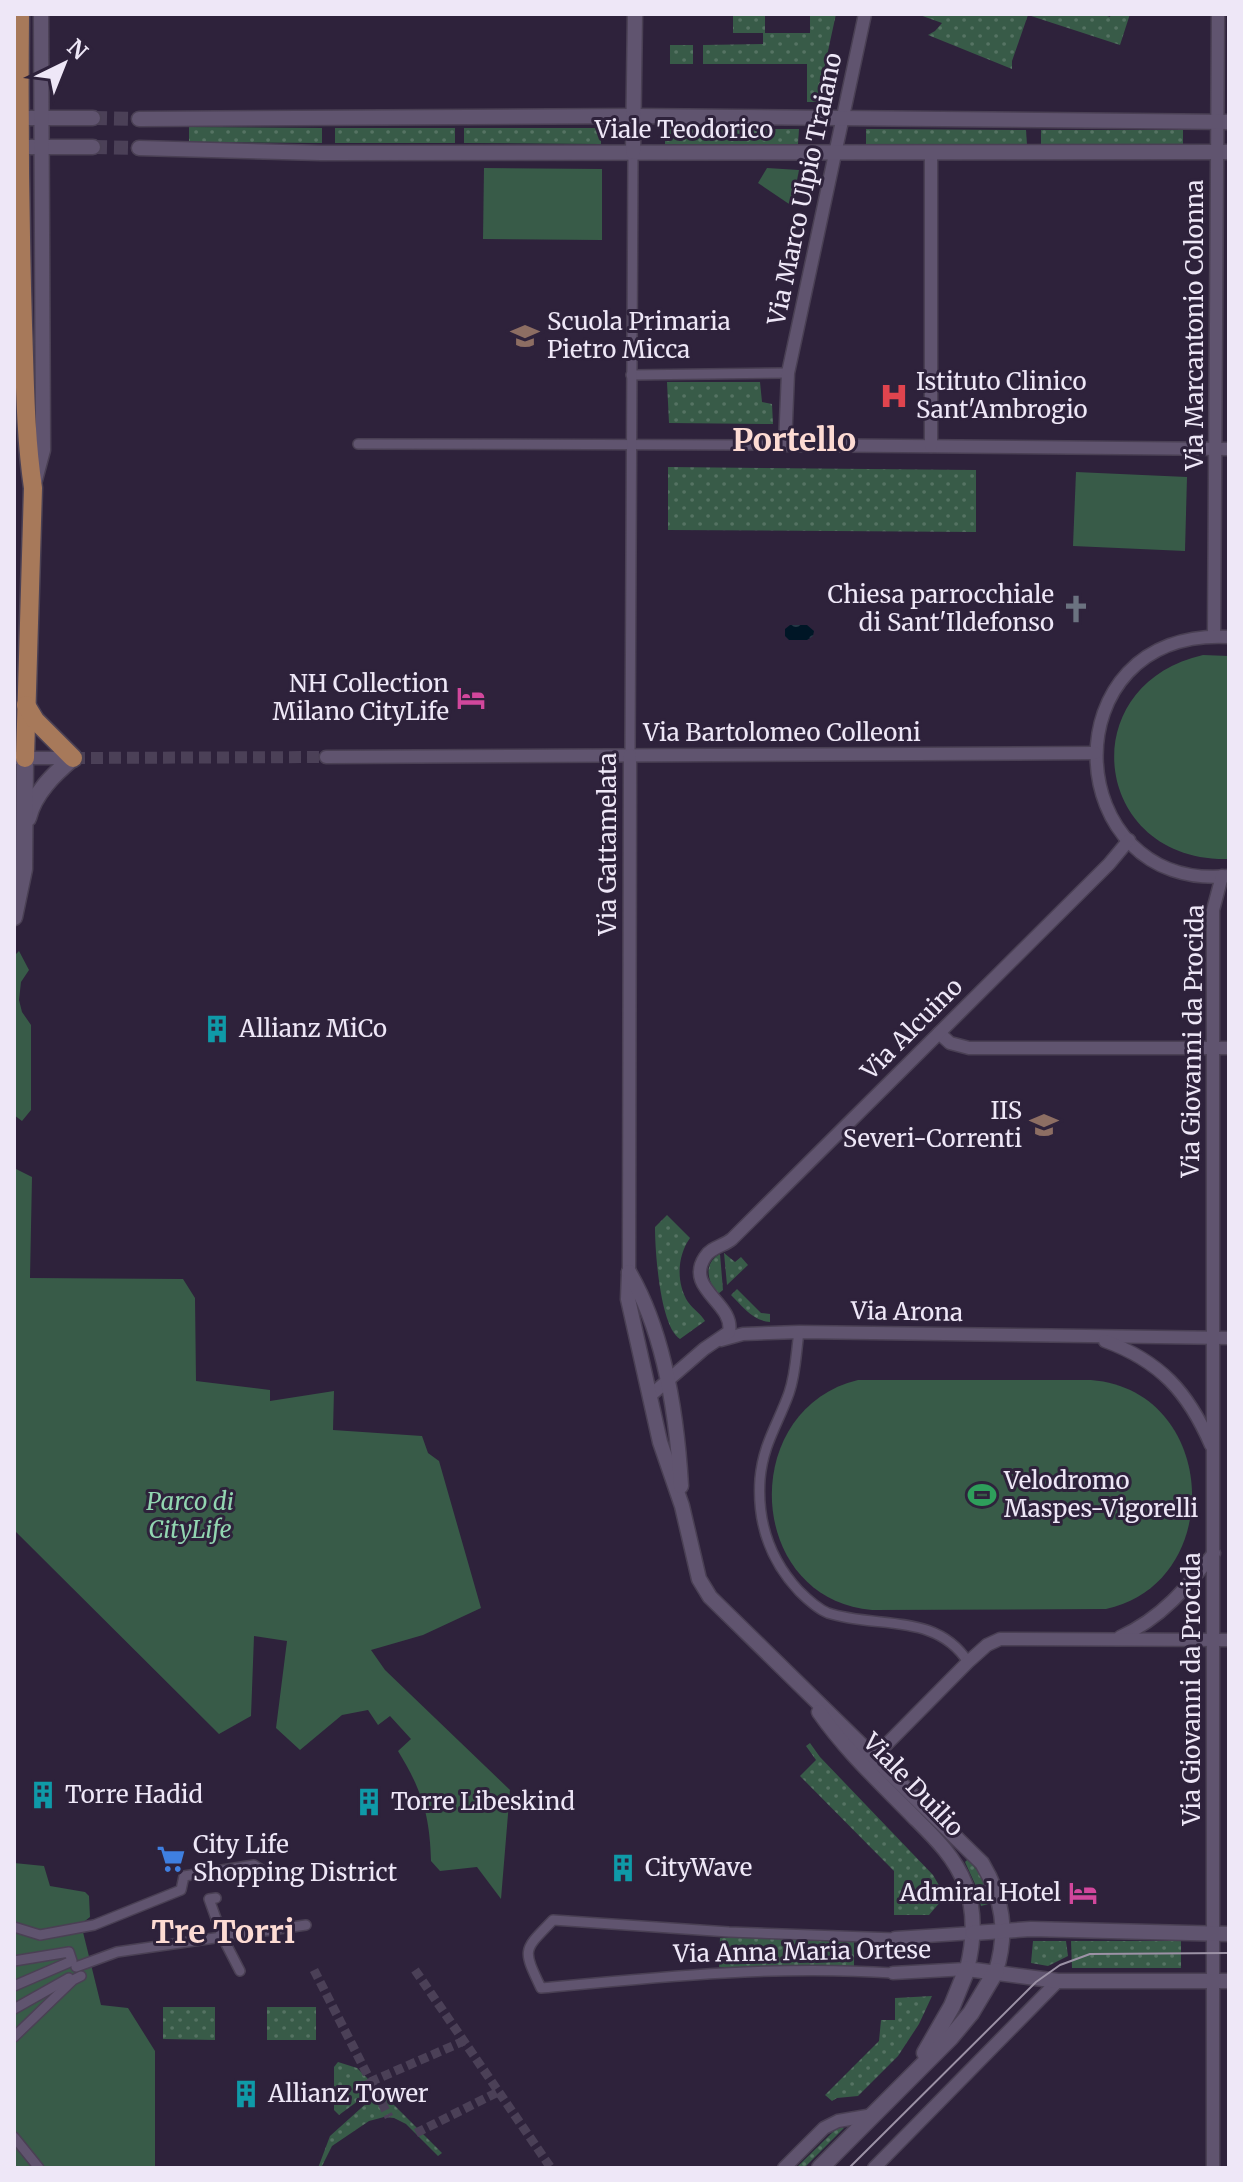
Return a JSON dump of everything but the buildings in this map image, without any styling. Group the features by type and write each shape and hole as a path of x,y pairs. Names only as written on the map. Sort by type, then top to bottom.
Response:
{"main road":[{"path":"14,917 21,889 24,835 20,758 26,705 33,488 27,447 16,147 20,14"},
{"path":"24,835 29,811 36,798 53,775 73,758 38,724 26,705"},
{"path":"907,2080 940,2029 967,1969"},
{"path":"820,2168 971,2013 996,1971"}],"street":[{"path":"33,488 43,450 41,14"},
{"path":"635,14 631,375 788,373"},
{"name":"Via Marco Ulpio Traiano","path":"785,445 788,373 865,14"},
{"name":"Via Marcantonio Colonna","path":"1214,636 1223,449 1223,122 1218,14"},
{"name":"Viale Teodorico","path":"139,119 635,116 1223,122"},
{"path":"16,118 93,118"},
{"path":"16,147 93,147"},
{"name":"Viale Teodorico","path":"139,148 321,153 1223,152"},
{"path":"931,154 931,446"},
{"name":"Via Gattamelata","path":"629,1272 631,375"},
{"path":"358,444 630,443 1223,449"},
{"path":"1226,876 1199,875 1174,869 1148,856 1129,840 1115,822 1103,798 1095,753 1104,710 1127,675 1160,649 1186,640 1229,637"},
{"name":"Via Bartolomeo Colleoni","path":"326,757 1095,753"},
{"path":"20,758 73,758"},
{"name":"Via Alcuino","path":"721,1340 729,1332 729,1320 700,1276 705,1257 710,1251 723,1246 1109,864 1129,840"},
{"name":"Via Giovanni da Procida","path":"1213,2168 1213,1981 1221,1934 1214,1640 1213,910 1226,876"},
{"path":"939,1033 950,1043 969,1048 1229,1048"},
{"name":"Viale Duilio","path":"629,1272 641,1292 666,1382 678,1437 682,1506"},
{"name":"Viale Duilio","path":"629,1272 628,1299 660,1442 682,1506 699,1579 710,1597 982,1863 998,1896 1004,1929"},
{"path":"799,1332 793,1380 770,1434 760,1480 760,1504 766,1538 775,1562 806,1598 826,1613 919,1626 959,1648 968,1662"},
{"name":"Via Arona","path":"721,1340 743,1334 799,1332 1229,1338"},
{"name":"Via Arona","path":"1094,1337 1131,1350 1175,1384 1196,1412 1213,1451"},
{"path":"651,1395 704,1349 721,1340"},
{"path":"1117,1639 1143,1626 1167,1608 1214,1553"},
{"path":"874,1757 968,1662 987,1645 1000,1639 1229,1640"},
{"name":"Viale Duilio","path":"803,1688 843,1744 948,1854 966,1886 972,1909 973,1933 967,1969"},
{"path":"14,1927 40,1935 94,1925 181,1890 184,1876 254,1865 270,1875"},
{"path":"216,1898 209,1899 223,1938 240,1971"},
{"name":"Via Anna Maria Ortese","path":"967,1969 893,1973 859,1970 721,1971 541,1988 527,1959 528,1946 553,1920 729,1932 895,1938 973,1933"},
{"path":"14,1986 75,1970 117,1952 306,1925"},
{"path":"996,1971 1004,1929"},
{"path":"973,1933 1031,1929 1221,1934"},
{"path":"14,1961 69,1952 75,1970"},
{"path":"967,1969 1058,1981 1229,1981"},
{"path":"14,2009 75,1970"},
{"path":"14,2037 75,1970"},
{"path":"874,2168 1058,1981"},
{"path":"784,2168 824,2128 838,2121 873,2115"},
{"path":"14,2137 39,2168"}],"green space":[{"path":"733,14 765,14 765,33 810,33 810,14 836,14 817,102 807,102 807,64 703,64 703,45 763,44 763,33 733,33"},
{"path":"917,14 1101,14 1110,17 1111,14 1130,14 1120,45 1028,15 1012,69 928,35 942,23"},
{"path":"670,45 693,45 693,64 670,64"},
{"path":"189,127 322,128 322,143 189,142"},
{"path":"335,128 455,128 455,143 335,143"},
{"path":"464,128 601,128 601,144 464,143"},
{"path":"665,129 799,129 798,144 665,144"},
{"path":"866,129 1026,130 1027,145 866,144"},
{"path":"1041,130 1183,130 1183,145 1041,145"},
{"path":"484,168 602,169 602,240 483,239"},
{"path":"767,168 799,170 792,206 758,183"},
{"path":"667,382 760,382 762,402 772,404 773,424 669,423"},
{"path":"668,467 976,470 976,532 668,530"},
{"path":"1076,472 1187,477 1185,551 1073,546"},
{"path":"1203,655 1229,656 1229,859 1182,852 1148,832 1125,803 1115,769 1117,733 1132,700 1161,672"},
{"path":"19,951 29,970 21,982 19,1000 22,1012 31,1025 31,1110 22,1121 14,1115 14,956"},
{"name":"Parco di CityLife","path":"14,1168 32,1177 30,1278 183,1279 195,1298 196,1381 270,1390 270,1401 334,1391 333,1430 422,1436 428,1453 439,1461 481,1608 423,1635 371,1650 385,1670 510,1790 501,1899 477,1867 440,1871 431,1861 423,1804 398,1751 411,1739 390,1716 378,1725 368,1710 342,1715 300,1750 276,1728 287,1641 254,1636 251,1716 219,1734 14,1530"},
{"path":"667,1215 690,1238 680,1261 681,1287 688,1302 705,1321 680,1339 673,1332 663,1305 658,1270 655,1227"},
{"path":"724,1253 735,1262 741,1257 748,1265 727,1285"},
{"path":"720,1254 723,1290 718,1294 708,1272 711,1262"},
{"path":"737,1289 761,1313 770,1314 770,1322 758,1319 744,1308 731,1295"},
{"name":"Velodromo Maspes-Vigorelli","path":"858,1380 1091,1380 1133,1392 1164,1416 1184,1450 1192,1488 1188,1528 1173,1564 1145,1592 1106,1609 872,1610 830,1598 799,1574 780,1540 772,1502 776,1463 791,1427 819,1398"},
{"path":"810,1743 933,1875 940,1887 942,1900 929,1915 894,1915 894,1871 800,1776 816,1760 806,1746"},
{"path":"968,1859 980,1874 992,1903 981,1906 965,1862"},
{"path":"14,1863 44,1866 50,1886 85,1892 89,1896 90,1917 81,1924 101,2005 128,2008 155,2051 155,2168 14,2168"},
{"path":"720,1938 854,1938 854,1968 719,1967"},
{"path":"1033,1941 1066,1941 1068,1956 1048,1966 1031,1963"},
{"path":"1071,1941 1181,1941 1181,1968 1072,1968"},
{"path":"932,1996 919,2024 898,2056 858,2096 832,2101 825,2095 879,2041 881,2020 895,2020 895,1998"},
{"path":"163,2007 215,2007 215,2040 163,2039"},
{"path":"267,2007 316,2007 316,2040 267,2040"},
{"path":"338,2062 357,2068 371,2082 362,2098 339,2115 334,2110 334,2067"},
{"path":"380,2091 442,2153 438,2156 406,2124 384,2117 369,2121 332,2146 321,2168 318,2168 330,2136"},
{"path":"838,2127 844,2128 804,2168 796,2168"}],"water":[{"path":"790,625 807,625 814,631 813,636 807,640 789,640 785,629"}],"tunnel":[{"path":"93,118 139,119"},
{"path":"93,147 139,148"},
{"path":"73,758 326,757"},
{"path":"314,1970 389,2117"},
{"path":"415,1970 551,2168"},
{"path":"370,2082 464,2041"},
{"path":"416,2133 498,2092"}],"tram line":[{"path":"849,2168 1036,1982 1060,1965 1090,1954 1229,1953"}],"place":[{"name":"Scuola Primaria Pietro Micca","path":"525,336"},
{"name":"Istituto Clinico Sant'Ambrogio","path":"894,396"},
{"name":"Chiesa parrocchiale di Sant'Ildefonso","path":"1076,609"},
{"name":"NH Collection Milano CityLife","path":"471,698"},
{"name":"Allianz MiCo","path":"217,1029"},
{"name":"IIS Severi-Correnti","path":"1044,1125"},
{"name":"Velodromo Maspes-Vigorelli","path":"982,1495"},
{"name":"Torre Hadid","path":"43,1795"},
{"name":"Torre Libeskind","path":"369,1802"},
{"name":"City Life Shopping District","path":"171,1859"},
{"name":"CityWave","path":"623,1868"},
{"name":"Admiral Hotel","path":"1083,1893"},
{"name":"Allianz Tower","path":"246,2094"}],"district":[{"name":"Portello","path":"794,440"},
{"name":"Tre Torri","path":"223,1932"}]}
